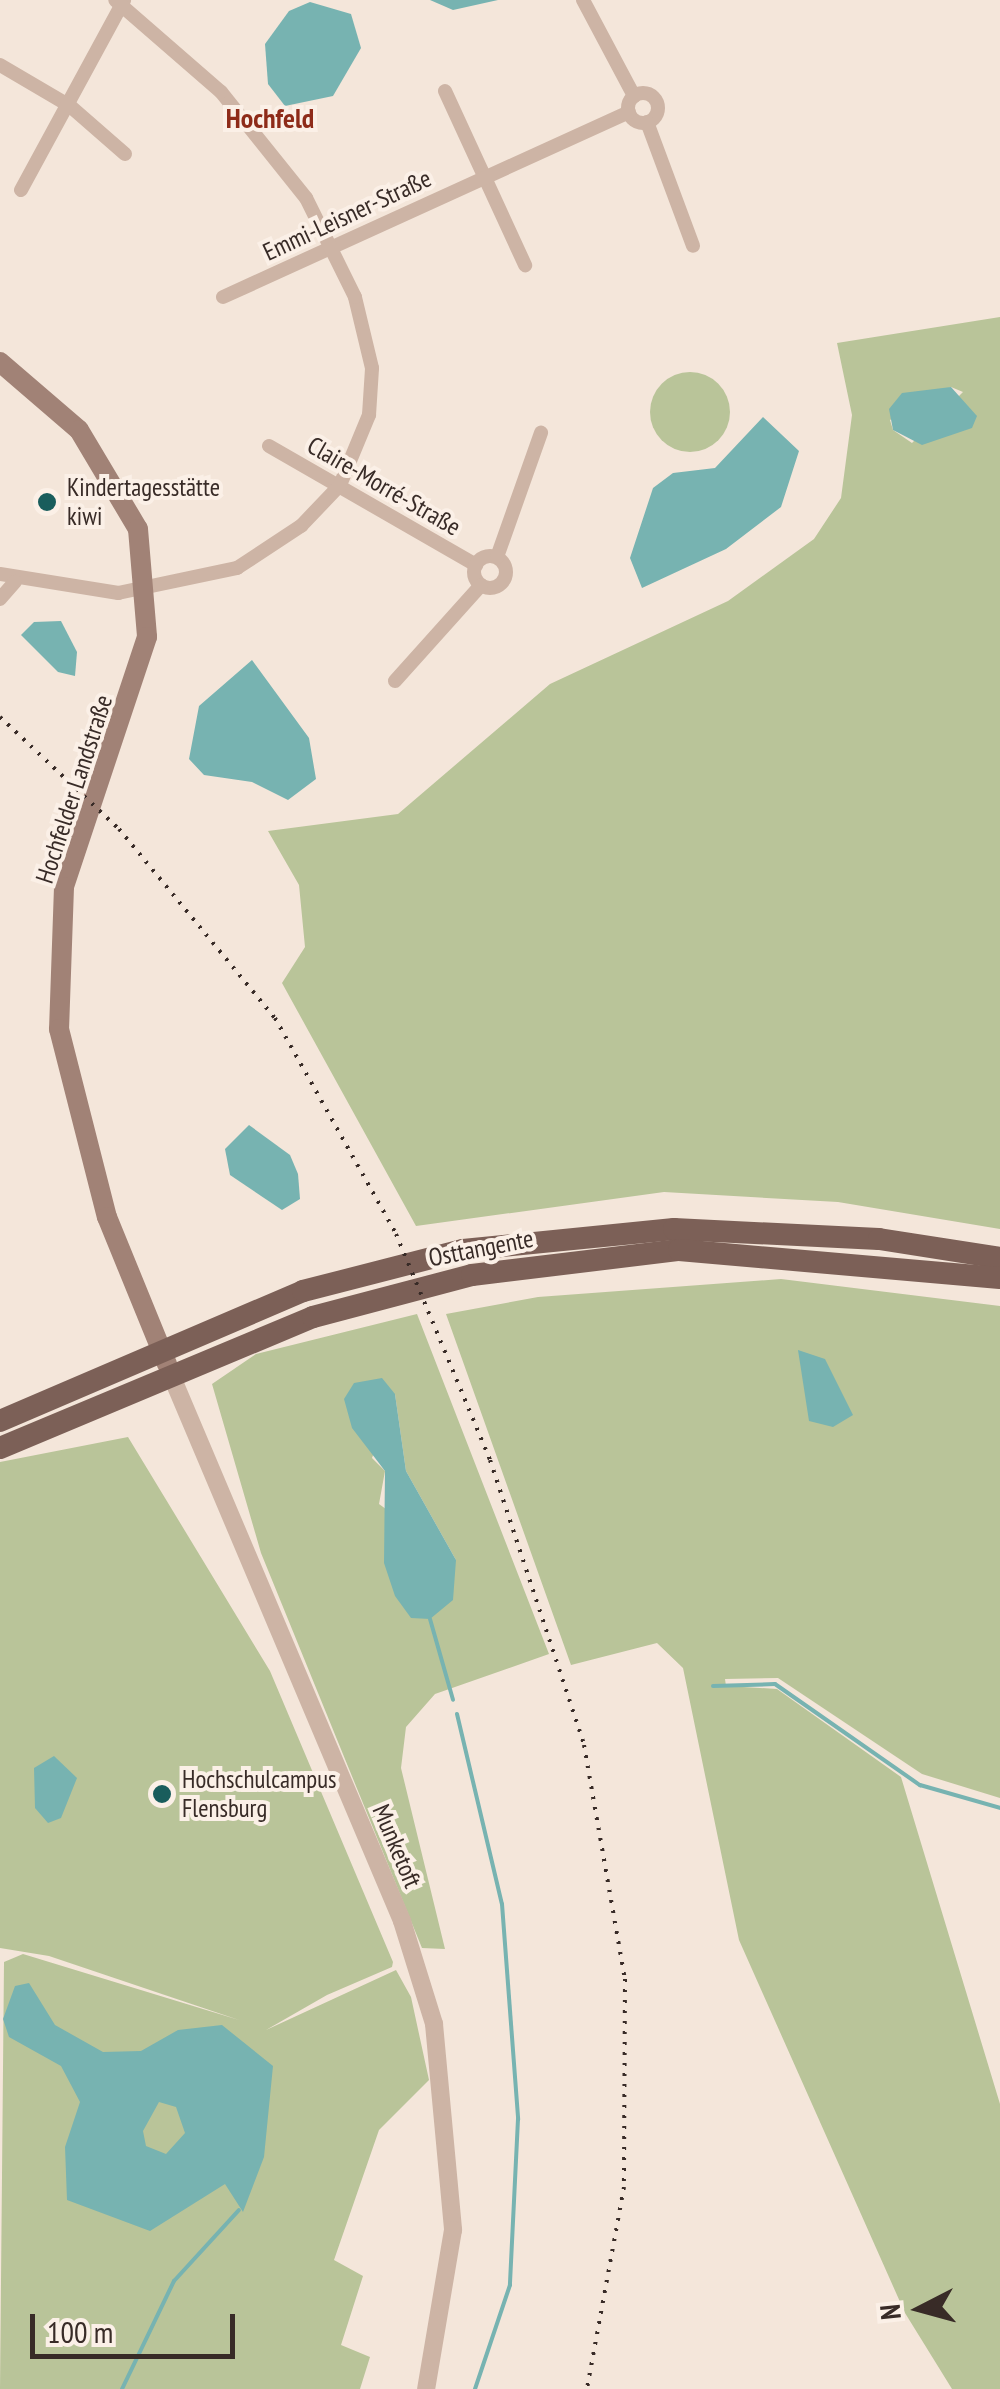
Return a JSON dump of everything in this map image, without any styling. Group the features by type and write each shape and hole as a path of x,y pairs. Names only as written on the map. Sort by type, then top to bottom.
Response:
{"main road":[{"name":"Hochfelder Landstraße","path":"0,362 79,430 108,468 138,529 148,589 136,685 64,888 59,1029 107,1216 162,1350"},
{"name":"Osttangente","path":"0,1420 162,1350 372,1270 568,1237 674,1230 860,1238 1000,1258"},
{"name":"Osttangente","path":"0,1448 381,1296 576,1258 679,1250 1000,1278"},
{"name":"Munketoft","path":"162,1350 172,1377"}],"street":[{"path":"583,0 634,96 629,112 648,122"},
{"path":"0,574 14,582 148,589 259,556 340,486 369,415 372,368 332,245 221,92 120,1 70,106 21,190"},
{"path":"0,65 70,106 125,154"},
{"path":"446,91 490,174 526,265"},
{"path":"634,96 656,102 648,122 692,246"},
{"name":"Emmi-Leisner-Straße","path":"223,298 629,112"},
{"path":"394,680 481,585 506,578 497,557 541,433"},
{"name":"Claire-Morré-Straße","path":"269,446 476,565 481,585"},
{"name":"Claire-Morré-Straße","path":"476,565 497,557"},
{"path":"0,598 14,582"},
{"name":"Munketoft","path":"172,1377 402,1921 434,2024 453,2230 426,2389"}],"green space":[{"path":"1000,317 1000,1229 838,1202 664,1192 416,1226 282,983 305,947 299,885 268,831 398,814 550,684 728,601 814,539 841,498 852,415 837,343","holes":["951,387 963,392 912,443 893,430 890,420"]},
{"path":"682,372 698,372 712,378 724,390 730,412 724,434 712,446 698,452 682,452 668,446 656,434 650,420 650,404 656,390 668,378"},
{"path":"781,1279 1000,1306 1000,1798 922,1774 778,1678 725,1679 726,1686 777,1689 901,1777 1000,2104 1000,2389 952,2389 905,2313 739,1940 683,1668 657,1643 571,1665 446,1314 538,1297"},
{"path":"417,1314 549,1654 435,1694 406,1727 401,1768 445,1949 422,1948 261,1553 212,1384 256,1354","holes":["395,1394 406,1471 456,1560 379,1504 385,1471 372,1458"]},
{"name":"Hochschulcampus Flensburg","path":"128,1437 270,1671 393,1962 392,1967 327,1995 266,2030 396,1970 411,1997 429,2080 379,2130 334,2260 363,2276 341,2345 370,2357 360,2389 0,2389 4,1962 23,1954 239,2020 49,1956 0,1948 0,1462"}],"water":[{"path":"430,0 498,0 453,10"},
{"path":"310,2 351,14 361,48 333,96 285,106 268,84 265,44 289,11"},
{"path":"951,387 977,416 972,428 922,445 893,430 889,409 902,393"},
{"path":"763,417 799,451 781,507 726,549 642,588 630,558 653,488 673,473 715,468"},
{"path":"61,621 77,652 75,676 58,672 21,635 34,622"},
{"path":"252,660 309,738 316,779 288,800 252,782 204,775 189,759 199,706"},
{"path":"249,1125 290,1155 298,1174 300,1199 282,1210 230,1175 225,1149"},
{"path":"798,1350 825,1359 853,1415 833,1427 809,1421"},
{"path":"382,1378 395,1394 406,1471 456,1560 453,1600 430,1619 411,1618 395,1596 384,1563 385,1471 352,1428 344,1399 354,1383"},
{"path":"54,1756 77,1778 61,1818 48,1823 35,1808 34,1768"},
{"path":"29,1983 55,2025 103,2052 141,2051 178,2030 222,2025 273,2066 264,2157 243,2212 225,2184 150,2231 67,2200 65,2147 80,2102 61,2066 9,2037 3,2019 15,1986","holes":["159,2102 176,2107 185,2133 166,2154 146,2146 143,2131"]}],"waterway":[{"path":"430,1619 453,1700"},
{"path":"713,1686 775,1684 920,1785 1000,1808"},
{"path":"457,1714 502,1904 518,2119 510,2285 475,2389"},
{"path":"122,2389 174,2281 239,2210"}],"railway":[{"path":"0,717 119,829 275,1018 396,1234 490,1460 584,1745 625,1979 624,2187 587,2389"}],"place":[{"name":"Kindertagesstätte kiwi","path":"47,502"},
{"name":"Hochschulcampus Flensburg","path":"162,1794"}],"district":[{"name":"Hochfeld","path":"270,118"}]}
